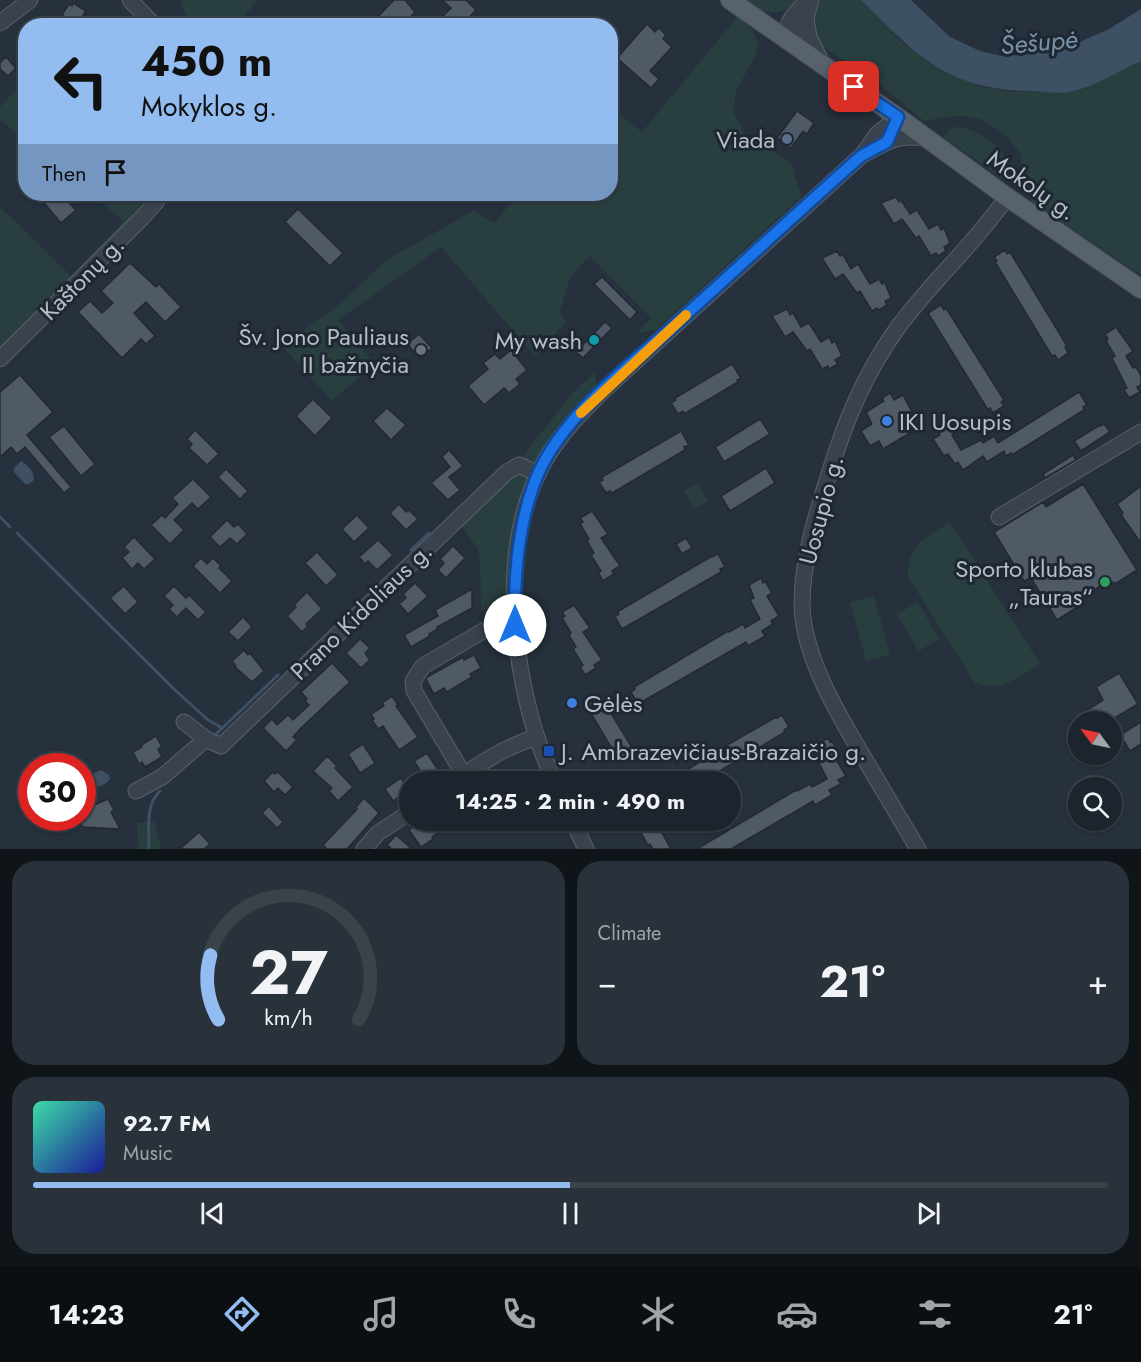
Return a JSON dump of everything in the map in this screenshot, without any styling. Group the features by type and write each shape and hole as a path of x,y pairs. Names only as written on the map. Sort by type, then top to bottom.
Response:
{"main road":[{"name":"Mokolų g.","path":"730,0 898,117 1007,197 1141,289"}],"street":[{"path":"0,23 30,0"},
{"path":"130,0 147,18"},
{"path":"786,38 788,24 799,18 810,0"},
{"path":"761,20 777,21 799,18"},
{"path":"799,18 824,65"},
{"path":"870,98 882,138"},
{"path":"550,771 537,737 526,693 515,625 515,587 519,541 527,503 538,474 567,429 602,392 882,138 898,117"},
{"path":"882,138 903,136 925,138"},
{"name":"Uosupio g.","path":"918,849 839,716 809,645 802,607 806,560 818,509 833,461 853,403 873,365 910,311 1007,197"},
{"name":"Kaštonų g.","path":"0,359 157,201"},
{"path":"999,517 1141,432"},
{"name":"Prano Kidoliaus g.","path":"206,739 221,746 507,472 519,465 538,474"},
{"path":"455,771 414,691 413,681 423,666 483,631 494,627 515,625"},
{"path":"136,791 162,777 206,739 184,722"},
{"path":"469,771 517,743 537,737"},
{"path":"364,849 378,833 399,819"},
{"path":"577,831 586,849"}],"green space":[{"path":"180,0 257,0 243,18 188,18"},
{"path":"740,0 796,0 783,10 769,12"},
{"path":"821,0 861,0 905,45 980,86 1006,91 1069,92 1095,83 1141,61 1141,275 1032,202 1023,184 1021,155 1008,137 983,120 967,116 924,121 876,82 826,48 814,30 816,9"},
{"path":"739,15 752,29 758,44 755,56 736,91 733,111 744,133 792,164 802,196 657,329 641,333 638,331 651,318 590,256 570,277 560,312 566,321 536,357 441,247 338,320 375,364 332,401 281,345 332,311 387,260 473,211 495,223 512,201 618,201 618,113 642,132"},
{"path":"18,87 18,134 0,120 0,107"},
{"path":"956,127 978,133 999,148 1007,166 1003,179 943,137 949,129"},
{"path":"100,201 152,201 0,359 0,207 71,276 124,221"},
{"path":"595,372 597,385 550,436 525,485 513,528 507,573 506,618 492,620 485,616 481,609 478,549 457,520 519,461 571,395"},
{"path":"698,483 708,501 694,509 684,491"},
{"path":"950,522 1040,664 1001,685 984,686 975,683 908,577 908,566 914,549 925,538"},
{"path":"874,596 890,655 866,661 850,602"},
{"path":"918,602 939,639 919,651 897,614"},
{"path":"154,821 161,849 138,849 137,823"}],"water":[{"path":"861,0 911,0 950,37 980,51 1001,56 1022,55 1068,47 1109,29 1141,9 1141,61 1097,83 1069,92 999,89 975,84 953,76 916,52"},
{"path":"21,461 32,471 34,480 29,484 25,484 14,472 14,468"},
{"path":"101,770 109,775 110,779 96,787 96,772"}],"building":[{"path":"394,0 405,0 415,12 409,18 377,18"},
{"path":"442,0 466,0 476,10 468,18 441,18 451,8"},
{"path":"73,3 86,11 82,18 66,18 62,15 69,4 72,6"},
{"path":"647,24 655,32 659,28 666,35 663,39 672,47 650,71 659,79 651,88 618,57"},
{"path":"6,57 16,68 8,76 0,69 0,63"},
{"path":"797,111 814,123 807,134 803,131 791,148 777,138"},
{"path":"896,197 899,202 901,200 910,214 917,210 929,229 938,224 941,230 944,228 950,243 944,247 946,251 938,256 936,253 931,256 919,236 916,238 902,219 894,224 881,203"},
{"path":"42,201 68,201 76,210 61,223"},
{"path":"298,209 343,253 330,266 285,222"},
{"path":"1005,250 1007,254 1010,252 1067,346 1065,347 1068,353 1058,360 1055,355 1052,356 995,262 997,261 994,257"},
{"path":"837,251 840,256 843,255 851,269 858,264 870,284 879,279 882,284 885,283 891,298 885,301 887,305 872,311 860,291 857,293 843,274 835,279 822,258"},
{"path":"130,263 156,287 159,284 181,307 165,322 146,302 134,313 155,336 146,344 141,339 122,358 78,312 90,301 102,313 113,303 101,291"},
{"path":"602,277 637,312 630,320 594,284"},
{"path":"941,305 944,310 946,308 1004,400 1001,402 1004,406 993,413 990,408 988,410 928,313"},
{"path":"787,309 790,315 793,313 801,327 809,323 821,342 829,337 832,343 835,341 842,356 835,360 838,364 829,369 828,366 822,369 810,349 807,351 793,332 785,337 772,316"},
{"name":"My wash","path":"605,322 612,328 583,358 576,352"},
{"path":"1116,327 1133,351 1126,356 1141,376 1141,385 1137,387 1140,392 1129,398 1124,390 1127,388 1112,358 1115,356 1106,341 1108,339 1105,334"},
{"name":"Šv. Jono Pauliaus II bažnyčia","path":"419,334 432,348 420,358 407,344"},
{"path":"511,350 527,370 516,379 520,384 509,393 504,388 484,405 468,386 488,369 483,363 495,354 500,359"},
{"path":"732,364 741,378 737,380 738,382 684,414 683,411 678,414 671,403 676,400 675,398"},
{"path":"20,375 53,412 27,435 71,487 64,493 25,447 17,454 11,447 0,457 0,392"},
{"path":"1079,392 1087,405 1083,407 1084,410 1012,455 1011,453 1006,456 1004,451 987,462 983,456 963,470 958,462 955,464 948,454 944,456 933,439 940,435 938,431 949,424 955,433 952,435 961,450 981,440 983,443 994,436 998,443"},
{"name":"IKI Uosupis","path":"890,393 894,400 903,395 912,412 902,418 910,433 883,449 879,441 870,446 861,431 872,424 866,412 884,401 882,398"},
{"path":"313,399 332,418 315,436 296,416"},
{"path":"387,408 406,425 391,440 373,421"},
{"path":"760,419 770,434 724,462 715,447"},
{"path":"1104,424 1110,432 1081,451 1074,441"},
{"path":"64,426 95,464 81,476 49,437"},
{"path":"195,430 219,454 207,465 189,448 192,444 187,439"},
{"path":"681,431 689,445 684,447 685,450 612,493 610,491 606,493 599,482 603,480 602,477"},
{"path":"449,450 463,466 449,477 460,490 448,500 431,483 450,467 442,457"},
{"path":"1073,455 1076,460 1045,478 1043,474"},
{"path":"766,468 775,483 730,511 721,496"},
{"path":"226,469 248,491 240,499 218,477"},
{"path":"193,479 211,497 198,509 192,503 174,520 184,530 170,544 151,525 162,515 165,518 178,504 172,498"},
{"path":"1083,484 1137,570 1115,584 1114,582 1102,589 1100,586 1085,595 1086,598 1079,606 1057,620 1031,578 1024,581 994,532 1043,502 1046,507"},
{"path":"1141,486 1141,543 1124,519 1117,504"},
{"path":"399,504 406,512 409,510 418,519 406,530 390,513"},
{"path":"592,511 608,534 601,538 620,566 612,571 614,574 603,581 598,572 601,571 591,555 594,553 587,541 589,539 580,524 583,522 580,518"},
{"path":"357,515 369,528 354,542 342,529"},
{"path":"227,520 234,527 238,524 247,534 237,544 230,538 220,547 210,537"},
{"path":"134,537 155,559 144,569 138,563 132,569 122,558 129,552 124,547"},
{"path":"686,538 692,548 682,554 676,544"},
{"path":"378,540 393,555 377,570 368,561 365,564 359,557"},
{"path":"453,546 465,558 446,578 438,570 444,563 440,559"},
{"path":"317,552 338,575 326,586 305,563"},
{"path":"718,554 725,567 720,569 721,572 622,629 615,617 619,614 617,612"},
{"path":"201,558 207,564 213,558 232,581 220,593 193,566"},
{"path":"761,578 772,593 767,596 779,616 771,621 773,624 762,631 765,636 748,646 746,642 638,704 631,692 635,689 634,687 728,631 743,624 745,628 760,619 750,600 754,598 749,585"},
{"path":"415,583 428,596 408,614 399,604 406,598 403,594"},
{"path":"124,586 138,602 125,614 110,598"},
{"path":"174,586 186,598 189,595 206,612 198,620 186,608 177,617 169,609 173,605 164,596"},
{"path":"472,589 472,608 437,627 438,629 429,634 430,636 411,647 404,635 438,616 435,610"},
{"path":"307,592 322,609 306,624 308,626 302,632 287,616"},
{"path":"574,605 590,628 583,632 602,660 594,665 596,668 585,675 580,666 583,665 573,649 576,647 569,635 571,633 562,618 565,616 562,612"},
{"path":"243,617 252,627 238,641 228,632"},
{"path":"360,639 370,648 365,653 370,660 361,668 346,653"},
{"path":"244,650 248,655 250,653 264,671 252,682 235,667 232,661"},
{"path":"474,655 481,668 470,674 472,677 447,692 444,688 434,694 427,677 463,657 464,660"},
{"path":"332,663 350,682 301,728 293,737 297,740 286,751 263,728 272,719 277,725 288,715 293,720 309,705 301,692"},
{"path":"1119,673 1138,704 1122,714 1122,711 1086,711 1103,700 1096,687"},
{"path":"596,693 601,697 636,754 623,762 620,757 618,759 586,705 588,704 585,699"},
{"path":"392,696 398,705 396,706 418,737 399,750 383,726 378,729 371,714 384,706 382,703"},
{"path":"782,715 789,727 784,730 785,732 719,771 685,771 722,748"},
{"path":"1141,722 1141,744 1130,751 1122,738 1122,734"},
{"path":"156,736 162,747 158,749 162,757 145,767 142,762 139,764 133,752"},
{"path":"828,738 839,753 834,756 846,776 838,780 841,784 829,790 832,795 815,805 813,801 731,849 697,849 727,831 741,831 741,823 796,790 810,784 812,787 827,779 817,759 821,757 816,745"},
{"path":"363,744 375,763 360,773 348,754"},
{"path":"427,753 438,770 420,771 414,761"},
{"path":"327,756 353,787 338,801 329,791 332,788 313,771"},
{"path":"273,772 275,774 278,772 293,787 285,795 278,788 274,792 264,781"},
{"path":"399,779 399,797 393,801 385,789"},
{"path":"364,798 379,813 347,849 327,849 323,845 357,809 356,807"},
{"path":"108,799 114,810 111,812 120,829 96,828 96,804"},
{"path":"269,806 283,822 277,828 262,813"},
{"path":"410,831 440,831 432,837 433,839 421,847"},
{"path":"640,831 661,831 671,849 653,849 650,844 648,845"},
{"path":"199,832 210,844 204,849 180,849"},
{"path":"396,835 412,849 392,849 387,845"}],"waterway":[{"path":"0,517 10,527"},
{"path":"17,533 175,690 208,720 222,728"},
{"path":"411,550 429,533"},
{"path":"215,735 278,675"},
{"path":"149,849 150,810 160,791"}],"slow traffic":[{"path":"581,413 686,315"}],"place":[{"name":"Viada","path":"787,139"},
{"name":"My wash","path":"594,340"},
{"name":"Šv. Jono Pauliaus II bažnyčia","path":"421,350"},
{"name":"IKI Uosupis","path":"887,421"},
{"name":"Sporto klubas „Tauras“","path":"1105,582"},
{"name":"Gėlės","path":"572,703"},
{"name":"J. Ambrazevičiaus-Brazaičio g.","path":"549,751"}],"route":[{"path":"515,625 515,587 519,541 527,503 546,459 580,414 626,369 861,156 887,142 898,117 854,87"}],"water label":[{"name":"Šešupė","path":"1039,42"}]}
